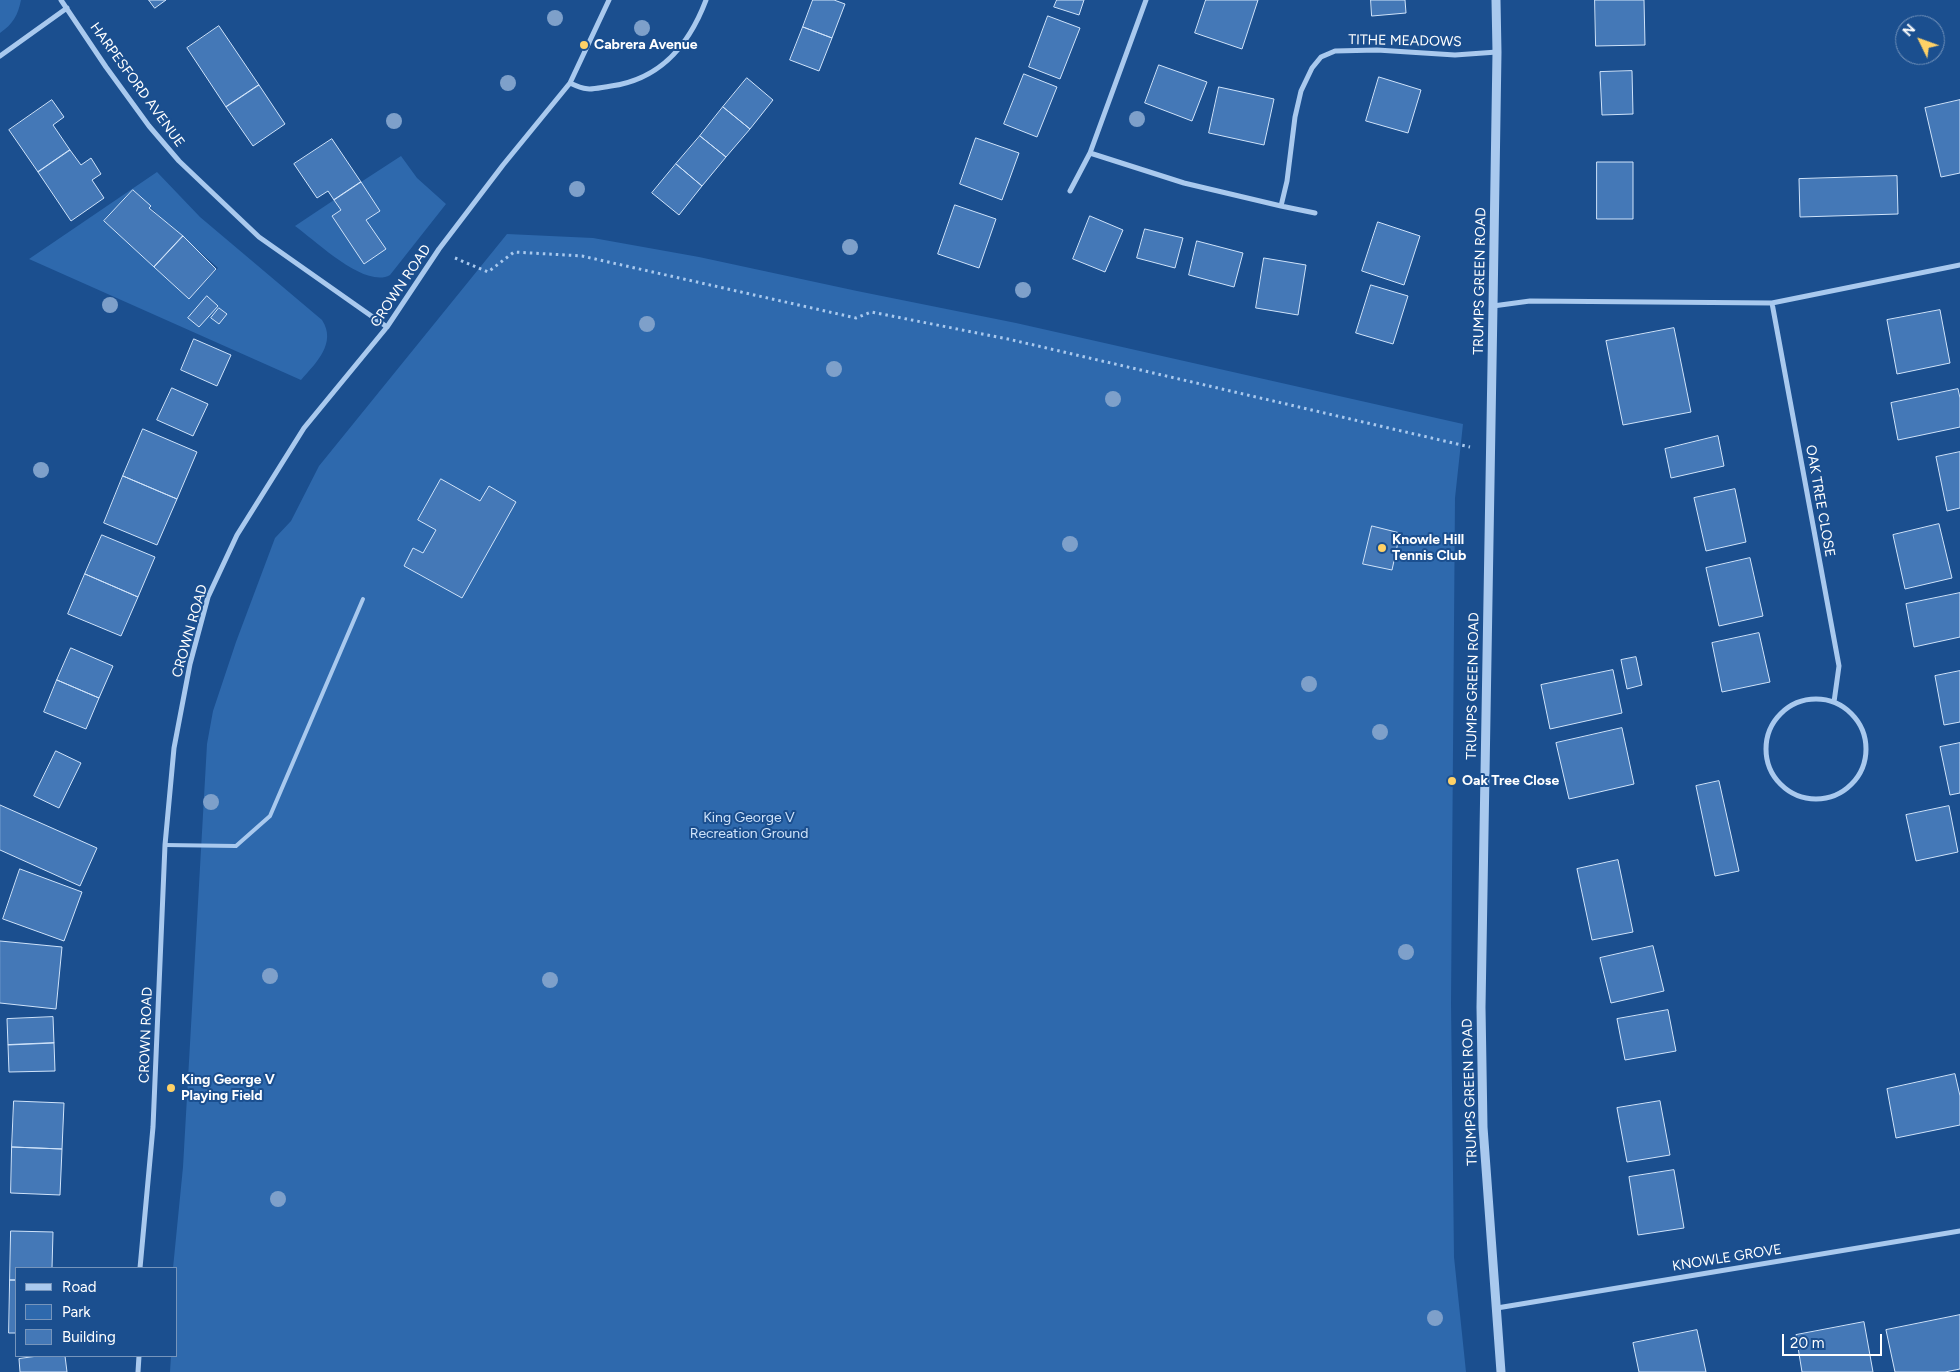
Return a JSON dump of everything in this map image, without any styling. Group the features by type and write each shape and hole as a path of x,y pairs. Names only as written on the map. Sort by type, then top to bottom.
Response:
{"street":[{"name":"HARPESFORD AVENUE","path":"62,0 106,67 149,126 179,161 259,237 387,327"},
{"name":"CROWN ROAD","path":"140,1267 153,1127 165,845 176,739 190,664 208,597 237,535 304,428 387,327 439,249 503,164 570,83 609,0"},
{"path":"570,83 585,90 618,85 640,78 661,67 681,47 697,24 706,0"},
{"path":"1070,190 1090,153 1146,0"},
{"name":"TRUMPS GREEN ROAD","path":"1496,0 1494,306 1481,1007 1483,1127 1501,1372"},
{"path":"0,56 67,8"},
{"name":"TITHE MEADOWS","path":"1281,206 1287,181 1295,117 1301,91 1312,68 1321,57 1335,52 1377,50 1455,55 1497,52"},
{"path":"1090,153 1184,184 1315,213"},
{"path":"1494,306 1530,301 1772,303 1960,265"},
{"name":"OAK TREE CLOSE","path":"1772,303 1839,666 1834,702"},
{"path":"1821,699 1834,702 1846,709 1856,719 1863,731 1866,744 1865,758 1861,771 1854,782 1843,791 1830,797 1804,798 1791,793 1780,785 1772,774 1767,761 1765,747 1774,721 1783,711 1794,704 1821,699"},
{"name":"KNOWLE GROVE","path":"1497,1308 1960,1231"},
{"path":"138,1372 139,1357"}],"lane":[{"path":"165,845 236,846 270,816 363,600"}],"path":[{"path":"439,249 449,256 488,272 514,252 582,256 856,318 871,312 1008,339 1469,447 1491,448"}],"green space":[{"path":"0,0 21,0 14,19 0,33"},
{"path":"401,156 417,178 446,204 390,275 380,278 354,270 295,226 334,200 341,210 332,216 364,264 385,249 366,220 361,182"},
{"path":"157,172 200,217 322,320 326,328 326,345 313,367 301,380 29,259","holes":["133,190 167,224 218,268 189,299 104,221"]},
{"name":"King George V Recreation Ground","path":"507,234 593,238 699,257 1016,323 1463,424 1455,498 1451,1003 1454,1257 1466,1372 170,1372 171,1357 178,1357 178,1267 173,1267 183,1167 207,744 213,711 236,642 275,538 291,521 319,466"}],"building":[{"path":"149,0 166,0 155,8"},
{"path":"813,0 834,0 845,4 832,38 803,27"},
{"path":"1057,0 1084,0 1079,15 1054,7"},
{"path":"1206,0 1258,0 1242,49 1195,33"},
{"path":"1371,0 1405,0 1406,13 1372,16"},
{"path":"1595,0 1644,0 1645,45 1596,46"},
{"path":"1048,16 1080,28 1060,79 1029,67"},
{"path":"219,26 259,85 226,107 187,48"},
{"path":"803,27 832,38 819,71 790,60"},
{"path":"1159,65 1207,82 1192,121 1145,103"},
{"path":"1632,71 1633,114 1602,115 1600,72"},
{"path":"1024,74 1057,87 1037,137 1004,124"},
{"path":"1379,77 1421,90 1408,133 1366,121"},
{"path":"747,78 773,100 750,129 723,107"},
{"path":"259,85 285,124 253,146 226,107"},
{"path":"1219,87 1274,99 1264,145 1209,133"},
{"path":"52,100 64,117 53,125 70,150 38,172 9,130"},
{"path":"1960,100 1960,173 1941,177 1925,108"},
{"path":"723,107 750,129 726,157 700,136"},
{"path":"700,136 726,157 702,186 676,164"},
{"path":"976,138 1019,153 1002,200 960,184"},
{"path":"332,139 361,182 334,200 328,191 317,198 294,164"},
{"path":"70,150 81,165 91,158 101,174 92,180 104,198 71,221 38,172"},
{"path":"1597,162 1633,162 1633,219 1597,219"},
{"path":"676,164 702,186 679,215 652,193"},
{"path":"1897,176 1898,214 1800,217 1799,179"},
{"path":"361,182 380,211 366,220 386,249 364,264 332,216 341,210 334,200"},
{"path":"133,190 151,206 149,208 183,236 154,267 104,221"},
{"path":"955,205 996,219 979,268 938,254"},
{"path":"1090,216 1123,230 1105,272 1073,259"},
{"path":"1378,222 1420,236 1404,285 1362,271"},
{"path":"1145,229 1183,238 1175,268 1137,258"},
{"path":"183,236 216,269 189,299 154,267"},
{"path":"1197,241 1243,253 1234,287 1189,275"},
{"path":"1264,258 1306,265 1298,315 1256,308"},
{"path":"1371,285 1408,296 1393,344 1356,333"},
{"path":"207,296 218,306 199,327 188,318"},
{"path":"219,308 227,314 219,324 211,318"},
{"path":"1940,310 1950,363 1897,374 1887,320"},
{"path":"1674,328 1691,412 1623,425 1606,341"},
{"path":"194,339 231,355 217,386 181,370"},
{"path":"172,388 208,404 193,436 157,420"},
{"path":"1958,389 1960,398 1960,427 1898,440 1891,403"},
{"path":"143,429 197,452 177,499 123,476"},
{"path":"1718,436 1724,466 1671,478 1665,449"},
{"path":"1960,452 1960,508 1947,511 1936,457"},
{"path":"123,476 177,499 157,545 104,523"},
{"path":"441,479 480,501 489,486 516,502 462,598 404,566 413,548 423,553 436,530 418,520"},
{"path":"1735,489 1746,542 1706,551 1694,498"},
{"path":"1939,524 1952,578 1905,589 1893,535"},
{"name":"Knowle Hill Tennis Club","path":"1372,526 1400,533 1392,570 1363,564"},
{"path":"102,535 155,557 138,597 85,574"},
{"path":"1750,558 1763,616 1719,626 1706,568"},
{"path":"85,574 138,597 121,636 68,614"},
{"path":"1960,593 1960,637 1914,647 1906,604"},
{"path":"1759,633 1770,682 1722,692 1712,643"},
{"path":"71,648 113,666 99,698 57,680"},
{"path":"1636,657 1642,685 1627,689 1621,660"},
{"path":"1613,670 1622,713 1550,729 1541,685"},
{"path":"1960,671 1960,722 1944,725 1935,676"},
{"path":"57,680 99,698 86,729 44,712"},
{"path":"1622,728 1634,784 1569,799 1556,743"},
{"path":"1960,743 1960,793 1950,795 1940,747"},
{"path":"56,751 81,763 59,808 34,796"},
{"path":"1719,781 1739,871 1715,876 1696,786"},
{"path":"0,805 97,848 80,886 0,850"},
{"path":"1949,806 1958,852 1916,861 1906,815"},
{"path":"1618,860 1633,932 1592,940 1577,869"},
{"path":"20,869 82,892 64,941 3,919"},
{"path":"0,941 62,947 56,1009 0,1003"},
{"path":"1653,946 1664,991 1611,1003 1600,958"},
{"path":"1668,1010 1676,1051 1625,1060 1617,1019"},
{"path":"53,1017 54,1043 8,1045 7,1019"},
{"path":"54,1043 55,1071 9,1072 8,1045"},
{"path":"1955,1074 1960,1096 1960,1125 1896,1138 1887,1089"},
{"path":"14,1101 64,1103 62,1149 12,1147"},
{"path":"1660,1101 1670,1155 1627,1162 1617,1108"},
{"path":"12,1147 62,1149 60,1195 11,1193"},
{"path":"1674,1170 1684,1228 1638,1235 1629,1177"},
{"path":"11,1231 53,1232 52,1267 15,1267 15,1280 10,1280"},
{"path":"10,1280 15,1280 15,1333 9,1333"},
{"path":"1960,1315 1960,1369 1945,1372 1895,1372 1886,1330"},
{"path":"1864,1322 1873,1372 1802,1372 1796,1335"},
{"path":"1697,1330 1706,1372 1639,1372 1633,1343"},
{"path":"65,1357 67,1372 20,1372 19,1359"}],"place":[{"name":"Cabrera Avenue","path":"584,45"},
{"name":"Knowle Hill Tennis Club","path":"1382,548"},
{"name":"Oak Tree Close","path":"1452,781"},
{"name":"King George V Playing Field","path":"171,1088"}]}
